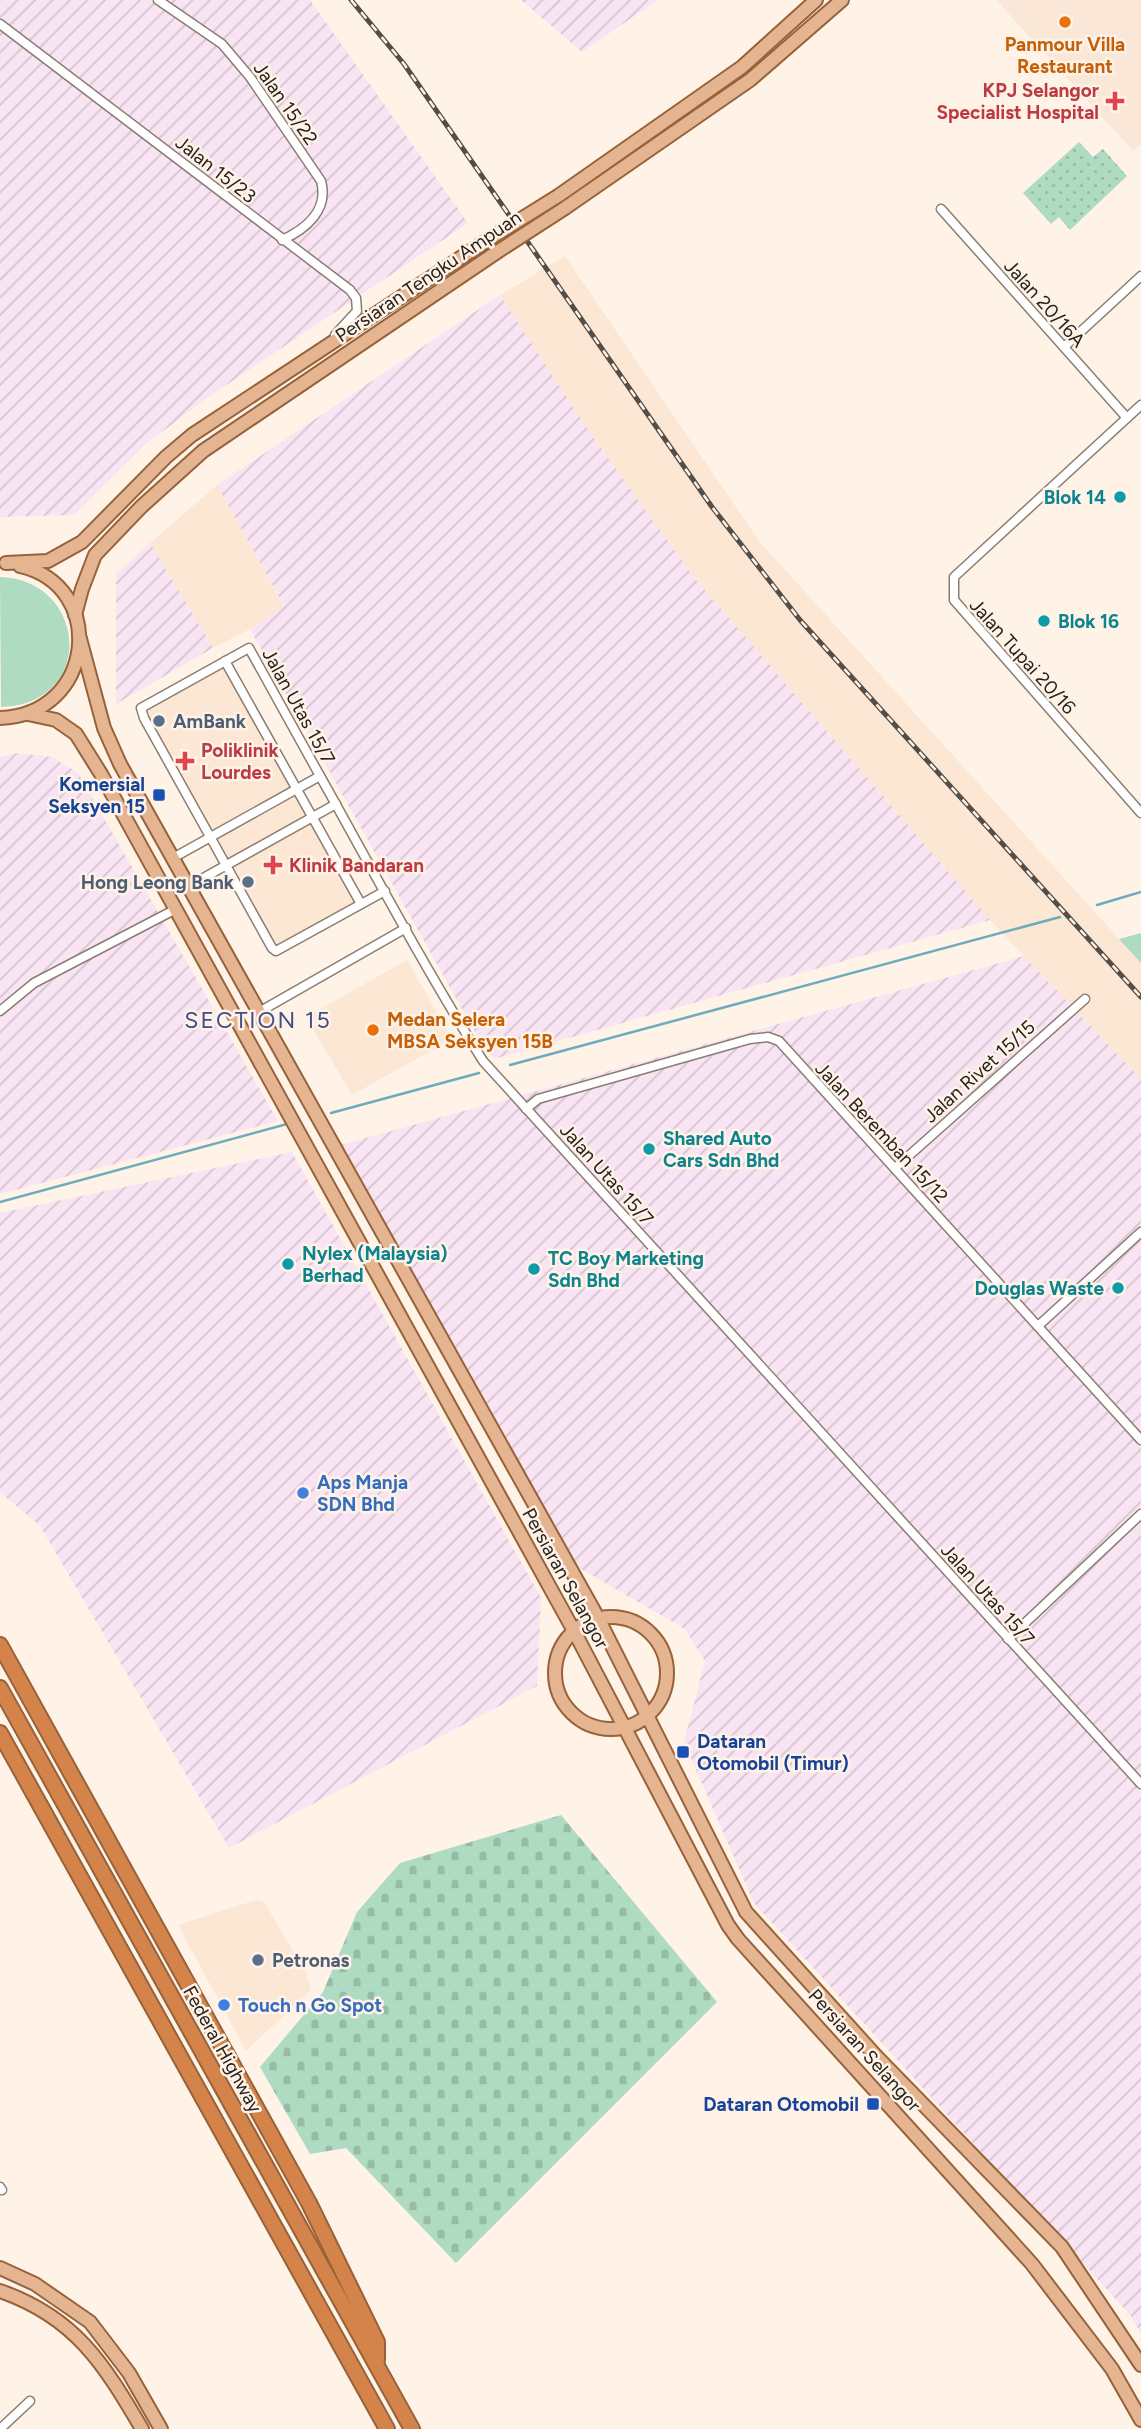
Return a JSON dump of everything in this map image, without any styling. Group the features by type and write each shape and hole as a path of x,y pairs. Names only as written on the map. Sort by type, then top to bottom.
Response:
{"highway":[{"path":"0,1645 309,2203 377,2342 377,2363"},
{"name":"Federal Highway","path":"0,1688 412,2429"},
{"path":"0,1734 387,2429"}],"main road":[{"name":"Persiaran Tengku Ampuan","path":"3,563 48,561 82,542 166,457 192,435 558,196 742,67 816,0"},
{"name":"Persiaran Tengku Ampuan","path":"75,615 95,555 179,470 202,451 565,208 750,80 842,0"},
{"path":"3,563 24,566 41,573 67,598 75,615"},
{"name":"Persiaran Selangor","path":"75,615 104,728 120,764 598,1618 746,1912 890,2070 1062,2247 1141,2365"},
{"path":"0,718 28,714 46,705 61,691 72,674 78,655 79,635"},
{"name":"Persiaran Selangor","path":"28,714 56,720 76,734 101,774 574,1631 720,1912 738,1939 1032,2264 1112,2369 1141,2420"},
{"path":"617,1617 635,1622 650,1632 661,1647 667,1665 666,1684 660,1701 648,1715 624,1727 606,1729 589,1724 574,1715 563,1701 556,1683 556,1664 562,1645 574,1631 598,1618 617,1617"},
{"path":"0,2268 35,2284 90,2322 129,2373 162,2429"},
{"path":"0,2291 24,2299 77,2335 113,2378 142,2429"}],"street":[{"name":"Jalan 15/22","path":"158,0 222,44 250,77 321,181 323,200 318,211 296,234 282,240"},
{"name":"Jalan 15/23","path":"0,24 350,290 356,298 357,311 318,352"},
{"name":"Jalan 20/16A","path":"941,209 1127,418"},
{"path":"1064,347 1141,276"},
{"name":"Jalan Tupai 20/16","path":"1141,405 954,577 954,600 1141,813"},
{"name":"Jalan Utas 15/7","path":"225,661 249,648 455,1016 483,1061 1141,1784"},
{"path":"361,904 225,661 141,708 144,718 272,948 276,951 385,891"},
{"path":"173,858 320,776"},
{"path":"188,886 336,804"},
{"path":"0,1010 34,984 176,909"},
{"path":"259,1012 406,928"},
{"name":"Jalan Rivet 15/15","path":"895,1168 1085,999"},
{"name":"Jalan Beremban 15/12","path":"526,1109 538,1099 750,1039 768,1037 779,1041 1141,1440"},
{"path":"1038,1326 1141,1232"},
{"path":"1008,1639 1141,1514"},
{"path":"0,2429 30,2401"}],"shaded area":[{"path":"0,0 310,0 468,223 210,396 147,443 74,515 0,517"},
{"path":"521,0 658,0 582,52"},
{"name":"KPJ Selangor Specialist Hospital","path":"996,0 1141,0 1141,144 1133,151"},
{"path":"565,256 759,541 1141,963 1141,1079 990,920 696,580 592,436 500,295"},
{"path":"500,295 592,436 696,580 990,920 494,1059 481,1043 250,629 284,606 217,485"},
{"path":"217,485 284,607 213,648 150,543"},
{"path":"150,543 213,648 116,704 116,574"},
{"path":"224,666 355,903 276,947 146,710"},
{"path":"17,753 52,757 78,773 278,1121 0,1194 0,757"},
{"path":"1024,956 1141,1079 1141,2334 1131,2316 754,1903 684,1742 705,1661 685,1629 574,1565 337,1146"},
{"path":"407,960 452,1039 352,1095 306,1017"},
{"path":"292,1152 541,1598 537,1686 229,1848 40,1526 0,1492 0,1213"},
{"path":"256,1900 264,1902 306,1973 311,1988 246,2051 178,1925"}],"green space":[{"path":"1079,142 1093,157 1103,149 1127,176 1070,230 1059,217 1051,224 1023,193"},
{"path":"0,577 27,582 47,595 61,613 68,633 69,655 61,676 46,693 23,704 1,707"},
{"path":"1141,933 1141,963 1119,939"},
{"path":"561,1815 717,2002 456,2263 346,2148 310,2154 260,2067 323,1992 357,1912 400,1863"}],"waterway":[{"path":"1097,905 1141,892"},
{"path":"510,1065 1060,917"},
{"path":"331,1113 479,1073"},
{"path":"0,1202 287,1124"}],"railway":[{"path":"351,0 404,64 712,507 800,620 1141,997"}],"place":[{"name":"Panmour Villa Restaurant","path":"1065,22"},
{"name":"KPJ Selangor Specialist Hospital","path":"1115,101"},
{"name":"Blok 14","path":"1120,497"},
{"name":"Blok 16","path":"1044,621"},
{"name":"AmBank","path":"159,721"},
{"name":"Poliklinik Lourdes","path":"185,761"},
{"name":"Komersial Seksyen 15","path":"159,795"},
{"name":"Klinik Bandaran","path":"273,865"},
{"name":"Hong Leong Bank","path":"248,882"},
{"name":"Medan Selera MBSA Seksyen 15B","path":"373,1030"},
{"name":"Shared Auto Cars Sdn Bhd","path":"649,1149"},
{"name":"Nylex (Malaysia) Berhad","path":"288,1264"},
{"name":"TC Boy Marketing Sdn Bhd","path":"534,1269"},
{"name":"Douglas Waste","path":"1118,1288"},
{"name":"Aps Manja SDN Bhd","path":"303,1493"},
{"name":"Dataran Otomobil (Timur)","path":"683,1752"},
{"name":"Petronas","path":"258,1960"},
{"name":"Touch n Go Spot","path":"224,2005"},
{"name":"Dataran Otomobil","path":"873,2104"}],"district":[{"name":"SECTION 15","path":"258,1020"}]}
